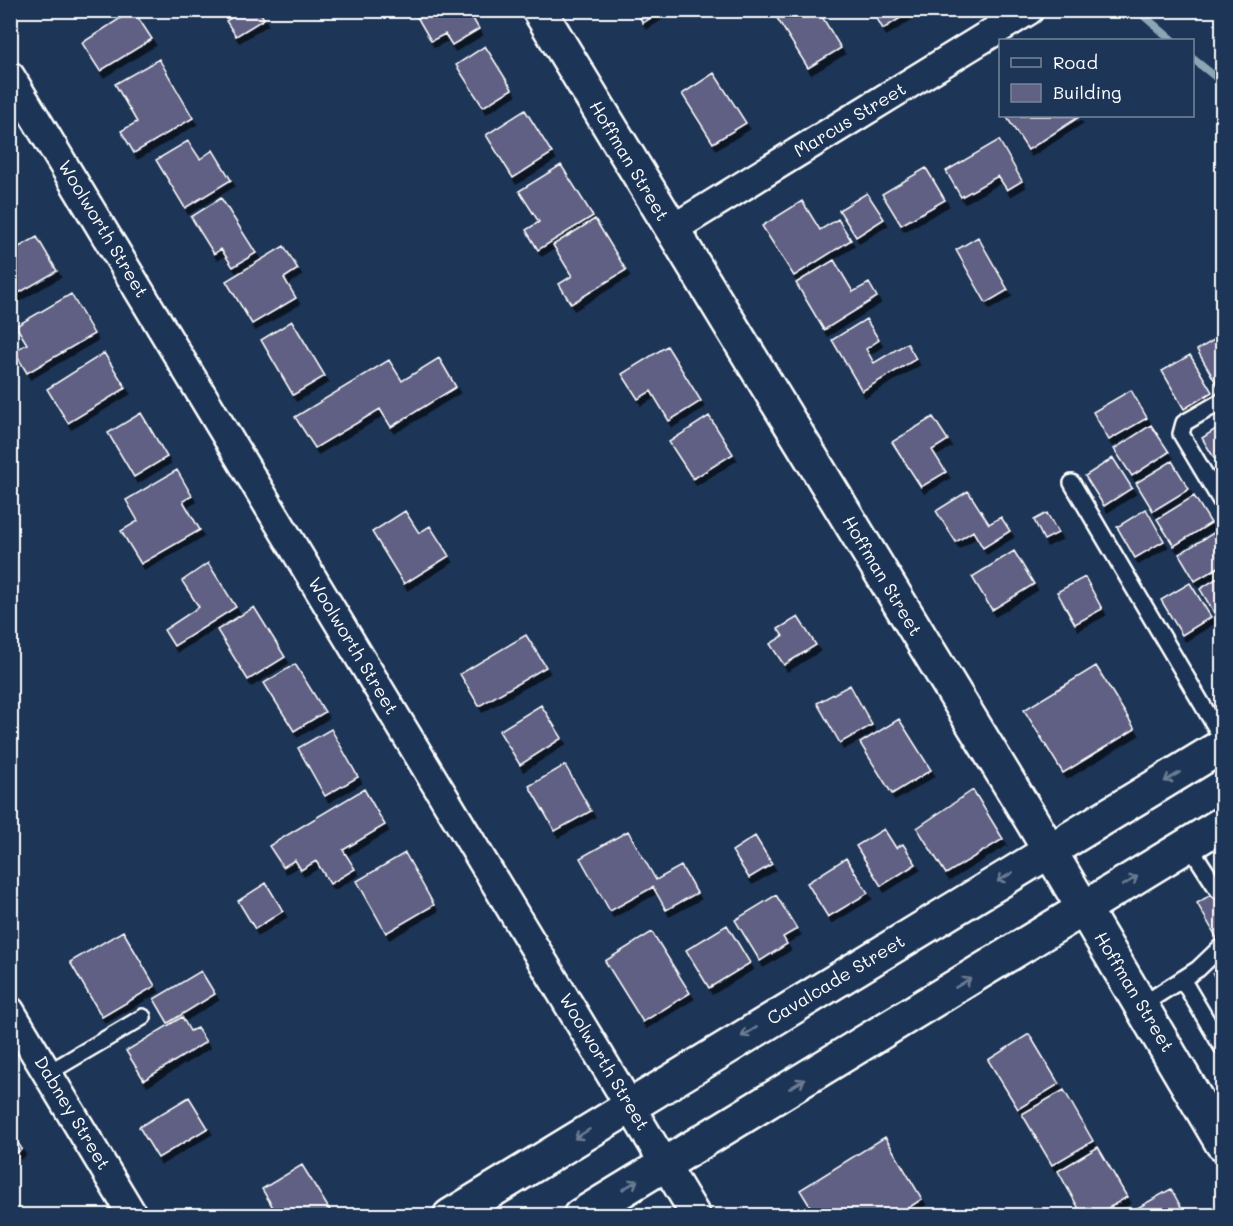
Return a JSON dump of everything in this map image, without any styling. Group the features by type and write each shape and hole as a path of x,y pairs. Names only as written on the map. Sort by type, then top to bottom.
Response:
{"main road":[{"name":"Hoffman Street","path":"539,10 1142,1005 1219,1128"},
{"name":"Cavalcade Street","path":"450,1215 629,1104 1222,746"},
{"path":"580,1215 1222,824"}],"street":[{"name":"Marcus Street","path":"671,230 1029,10"},
{"name":"Woolworth Street","path":"10,76 696,1215"},
{"name":"Dabney Street","path":"10,1011 134,1215"}],"lane":[{"path":"1222,401 1184,423 1181,434 1222,502"},
{"path":"1072,483 1222,738"},
{"path":"1189,845 1218,890"},
{"path":"1142,1005 1198,969 1222,946"},
{"path":"1182,979 1222,1047"},
{"path":"48,1073 143,1017"}],"building":[{"path":"133,10 152,39 100,71 82,43"},
{"path":"243,10 259,10 264,19 236,36 226,21"},
{"path":"413,10 468,10 479,29 452,45 445,34 431,41"},
{"path":"635,10 663,10 643,23"},
{"path":"772,10 818,10 841,48 808,68"},
{"path":"872,10 913,10 883,29"},
{"path":"485,46 512,89 483,107 456,65"},
{"path":"159,59 193,118 134,153 121,131 137,122 115,84"},
{"path":"714,73 746,123 713,143 682,94"},
{"path":"525,110 552,153 513,178 486,135"},
{"path":"1007,117 1079,117 1028,150"},
{"path":"999,140 1022,181 1007,190 998,176 961,197 946,171"},
{"path":"188,141 200,159 213,150 231,180 185,208 156,160"},
{"path":"561,165 593,216 538,250 526,230 539,222 519,191"},
{"path":"926,168 945,200 901,225 882,194"},
{"path":"867,193 884,219 856,237 839,210"},
{"path":"221,198 256,253 233,267 221,249 214,254 191,217"},
{"path":"802,201 820,230 838,219 851,240 794,276 762,226"},
{"path":"595,219 626,270 571,304 559,284 572,276 553,245"},
{"path":"37,237 57,271 10,298 10,252"},
{"path":"978,237 1008,290 986,303 956,250"},
{"path":"284,246 298,269 284,278 296,298 252,324 226,281"},
{"path":"834,260 853,292 869,283 877,297 824,330 796,283"},
{"path":"71,294 94,334 27,373 14,351 27,344 16,326"},
{"path":"866,319 879,340 866,349 874,363 907,343 916,359 862,391 832,340"},
{"path":"292,321 325,376 293,395 261,340"},
{"path":"1222,335 1222,386 1219,388 1197,350"},
{"path":"667,346 701,401 669,421 651,391 638,399 622,374"},
{"path":"104,353 126,388 68,423 47,389"},
{"path":"1190,355 1212,392 1184,409 1162,371"},
{"path":"439,358 456,387 391,427 380,409 315,448 295,417 389,360 402,381"},
{"path":"1131,390 1147,418 1109,440 1093,412"},
{"path":"141,413 167,457 134,477 108,433"},
{"path":"709,416 733,454 693,479 669,442"},
{"path":"933,417 948,440 932,450 946,472 921,487 892,442"},
{"path":"1151,425 1169,452 1132,476 1114,449"},
{"path":"1222,425 1222,471 1202,438"},
{"path":"1113,458 1132,488 1104,506 1085,476"},
{"path":"1172,461 1189,489 1153,511 1136,483"},
{"path":"177,470 192,496 183,501 200,530 141,564 121,531 138,521 126,500"},
{"path":"968,491 989,524 1001,517 1010,531 983,548 973,531 956,542 936,511"},
{"path":"1194,496 1211,523 1174,546 1157,519"},
{"path":"1146,509 1164,541 1135,558 1117,527"},
{"path":"405,511 419,533 430,526 449,556 404,584 372,532"},
{"path":"1047,513 1058,533 1044,540 1034,520"},
{"path":"1215,532 1222,544 1222,565 1195,581 1179,554"},
{"path":"1014,551 1034,584 992,610 972,577"},
{"path":"208,563 236,607 174,646 164,630 199,607 182,581"},
{"path":"1222,575 1222,612 1216,616 1200,589"},
{"path":"1085,577 1102,609 1075,624 1057,592"},
{"path":"1190,583 1211,617 1182,635 1161,600"},
{"path":"254,607 285,657 248,680 217,630"},
{"path":"798,617 816,645 784,665 770,644 783,636 778,629"},
{"path":"526,635 546,667 479,706 460,674"},
{"path":"295,664 325,712 294,731 264,683"},
{"path":"1096,666 1135,729 1063,773 1024,710"},
{"path":"850,685 872,725 840,743 817,703"},
{"path":"541,705 562,738 520,765 499,731"},
{"path":"899,719 931,770 892,794 860,743"},
{"path":"331,729 358,777 325,796 298,748"},
{"path":"565,765 591,811 555,831 529,786"},
{"path":"364,789 385,825 343,850 355,869 330,884 316,861 301,870 295,860 283,867 269,846"},
{"path":"973,790 1003,839 946,874 917,828"},
{"path":"884,829 896,848 903,844 916,864 881,886 856,846"},
{"path":"628,831 656,880 681,866 697,893 666,910 653,887 610,911 580,858"},
{"path":"755,836 772,864 749,878 732,851"},
{"path":"405,853 434,905 386,933 357,881"},
{"path":"846,858 868,893 828,917 807,883"},
{"path":"266,883 283,911 255,929 238,901"},
{"path":"1222,888 1222,947 1197,903"},
{"path":"776,895 797,929 783,937 787,944 760,961 735,920"},
{"path":"727,925 750,963 709,988 686,950"},
{"path":"123,931 155,986 102,1017 70,962"},
{"path":"652,932 690,993 643,1022 605,961"},
{"path":"1222,969 1222,990 1213,974"},
{"path":"201,971 215,994 168,1023 154,999"},
{"path":"182,1017 190,1031 197,1028 206,1042 144,1080 126,1051"},
{"path":"1029,1034 1059,1084 1018,1109 988,1060"},
{"path":"1064,1090 1093,1141 1052,1165 1022,1114"},
{"path":"189,1097 208,1128 158,1158 139,1127"},
{"path":"10,1131 22,1149 10,1157"},
{"path":"885,1137 922,1199 896,1216 816,1216 800,1190"},
{"path":"1098,1147 1127,1197 1095,1216 1083,1216 1058,1171"},
{"path":"302,1165 331,1212 325,1216 278,1216 262,1189"},
{"path":"1171,1189 1186,1216 1125,1215"}],"waterway":[{"path":"1137,10 1171,39"},
{"path":"1194,60 1222,82"}]}
